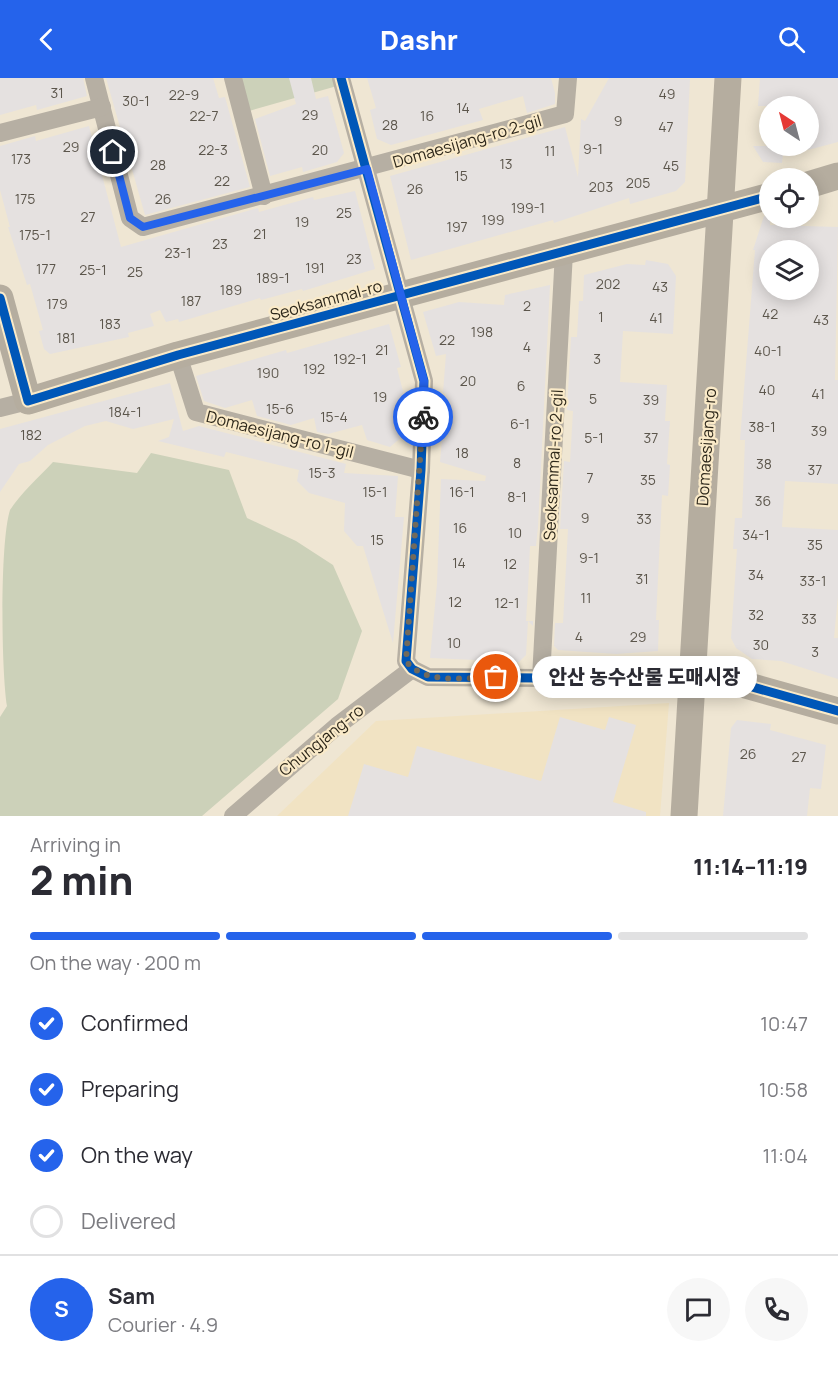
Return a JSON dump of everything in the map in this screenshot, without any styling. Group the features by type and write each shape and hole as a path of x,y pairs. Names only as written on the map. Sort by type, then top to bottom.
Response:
{"street":[{"name":"Domaesijang-ro 2-gil","path":"94,78 130,218 143,227 566,114 568,78"},
{"path":"233,78 264,196"},
{"path":"342,78 424,381 421,470 406,661 412,669 428,677 541,678 692,670 838,711"},
{"name":"Domaesijang-ro","path":"684,816 728,78"},
{"path":"0,133 102,107"},
{"path":"819,182 838,176"},
{"name":"Seoksammal-ro","path":"28,401 178,356 759,199"},
{"name":"Seoksammal-ro 2-gil","path":"541,678 564,252"},
{"path":"0,298 28,401 0,408"},
{"name":"Domaesijang-ro 1-gil","path":"178,356 196,412 421,470"},
{"name":"Chungjang-ro","path":"233,816 337,726 412,669"}],"shaded area":[{"path":"669,703 660,816 277,816 376,721"}],"green space":[{"path":"240,78 335,78 337,86 249,111"},
{"path":"151,453 229,470 247,518 296,541 333,565 362,631 338,699 202,816 0,816 0,717 7,706 3,635 3,575 4,548 10,510 53,462 137,473"}],"building":[{"path":"0,78 83,78 87,96 37,110 36,105 0,115"},
{"path":"106,78 213,78 219,98 225,97 250,187 145,215"},
{"path":"289,78 311,78 316,99 328,96 344,153 337,162 303,172 302,167 270,176 255,119 296,104"},
{"path":"367,78 551,78 555,104 527,113 523,96 479,109 483,120 391,145 377,139 370,110 376,108"},
{"path":"609,78 690,79 685,182 676,191 630,204 629,198 554,223 553,220 411,260 390,176 565,127 578,177 581,119 585,121"},
{"path":"760,78 838,78 838,142 819,147 819,96 759,96 758,106"},
{"path":"89,126 121,247 258,208 259,212 313,197 314,200 355,191 375,269 303,291 302,289 261,300 260,298 179,322 178,319 166,322 160,310 150,314 154,326 128,333 129,337 50,354 44,349 39,331 43,330 30,284 27,285 8,227 10,227 0,190 0,146 35,136 36,141"},
{"path":"753,146 759,146 759,156"},
{"path":"759,156 783,156 782,163 763,162"},
{"path":"838,227 835,380 838,380 838,484 785,481 782,527 838,530 838,596 834,638 838,638 838,679 781,661 752,659 736,648 731,638 737,549 733,549 735,518 742,518 745,440 740,440 755,250 753,250 760,228"},
{"path":"646,260 668,264 676,276 673,334 623,331 620,382 667,385 665,421 670,421 667,464 670,465 668,496 662,495 656,620 659,620 658,651 616,654 558,650 554,646 555,623 563,623 568,529 560,529 564,461 570,462 573,411 567,410 571,337 577,337 579,301 583,301 584,275 627,264 645,265"},
{"path":"550,285 538,527 536,546 530,546 526,621 528,621 526,655 519,662 430,658 437,584 441,479 485,481 486,476 440,462 446,393 443,393 446,354 436,356 423,312 459,302 504,305 505,295"},
{"path":"389,324 401,367 397,368 406,403 402,404 403,436 390,447 367,440 362,425 328,434 317,432 314,418 291,425 257,416 252,400 225,408 204,401 196,376"},
{"path":"170,383 183,431 199,426 346,464 344,473 398,476 395,517 404,517 393,643 363,546 357,546 344,531 345,503 309,493 297,481 299,470 226,452 224,457 158,441 169,437 174,419 133,429 106,421 85,426 48,445 30,461 19,464 0,492 0,429"},
{"path":"560,717 605,730 609,717 636,725 613,802 646,812 646,816 348,816 364,764 408,777 417,746 541,781"},
{"path":"737,720 771,724 770,730 826,745 821,789 810,788 807,816 723,816 731,728"}],"cycle path":[{"path":"341,78 424,381 421,470 406,661 412,669 428,677 541,678 692,670 838,711"},
{"path":"0,298 28,401 178,355 759,199"}],"way so far":[{"path":"423,417 406,661 412,669 428,677 496,677"}],"place":[{"name":"안산 농수산물 도매시장","path":"496,677"}],"route":[{"path":"113,152 130,218 143,227 367,169 424,381 423,417"}]}
